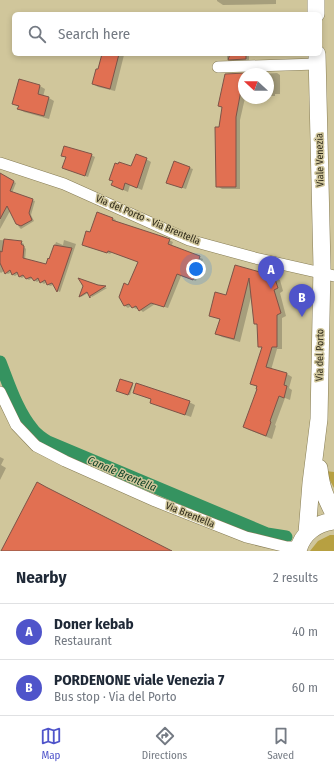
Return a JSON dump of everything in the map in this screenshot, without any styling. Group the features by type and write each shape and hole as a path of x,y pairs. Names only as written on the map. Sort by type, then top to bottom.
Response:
{"main road":[{"path":"316,0 316,12"},
{"name":"Viale Venezia","path":"317,59 326,272"},
{"name":"Via del Porto","path":"301,544 319,420 326,272"},
{"name":"Via del Porto","path":"316,444 320,480 323,492 334,514"},
{"path":"301,544 316,526 334,521"}],"street":[{"path":"218,67 317,59"},
{"name":"Via del Porto - Via Brentella","path":"0,163 64,184 189,240 255,258 326,272"},
{"name":"Via Brentella","path":"0,392 16,425 36,446 65,461 155,501 246,537 287,547 301,544"}],"shaded area":[{"path":"325,471 334,472 334,488"},
{"path":"330,535 334,535 334,551 310,551 318,541"}],"building":[{"path":"101,56 118,56 110,89 92,84 96,69 98,69"},
{"path":"229,56 246,56 246,59 228,60"},
{"path":"238,73 238,104 236,117 236,187 216,187 215,127 219,127 222,107 218,106 225,74"},
{"path":"19,79 40,85 38,94 49,97 44,116 17,109 19,106 12,104"},
{"path":"64,146 92,154 85,176 62,168 66,157 61,156"},
{"path":"136,154 147,158 137,188 125,183 123,190 111,185 113,181 109,180 115,163 118,164 119,162 131,166"},
{"path":"174,161 190,167 182,188 166,183"},
{"path":"0,173 14,181 10,191 33,199 29,213 32,220 21,226 16,224 7,206 0,219"},
{"path":"97,212 113,218 112,220 170,239 168,244 200,256 193,280 177,274 164,307 151,303 139,311 136,306 132,308 129,304 124,306 119,297 124,283 128,285 138,262 108,251 107,253 82,245 86,231 90,232"},
{"path":"4,239 22,241 21,244 24,246 23,258 46,264 54,245 72,248 57,292 52,283 47,285 45,280 40,283 38,278 34,281 31,277 26,279 23,275 19,277 17,272 12,275 10,270 5,274 0,263 0,251 2,252"},
{"path":"235,265 274,276 278,288 274,290 281,313 277,315 277,347 272,347 266,367 287,373 284,385 287,386 284,398 279,396 266,436 243,427 257,389 257,386 250,384 262,347 258,347 257,324 254,324 249,278 234,339 215,334 220,319 209,316 215,292 226,295"},
{"path":"78,278 98,285 106,286 90,296 90,298 87,292 79,297 83,286"},
{"path":"120,379 133,383 128,395 116,391"},
{"path":"136,383 190,401 185,415 150,403 151,399 133,393"},
{"path":"37,482 46,487 172,551 1,551"}],"waterway":[{"name":"Canale Brentella","path":"0,362 22,415 35,432 46,441 267,534 286,537"}],"place":[{"name":"Doner kebab","path":"271,289"},
{"name":"PORDENONE viale Venezia 7","path":"302,317"}]}
